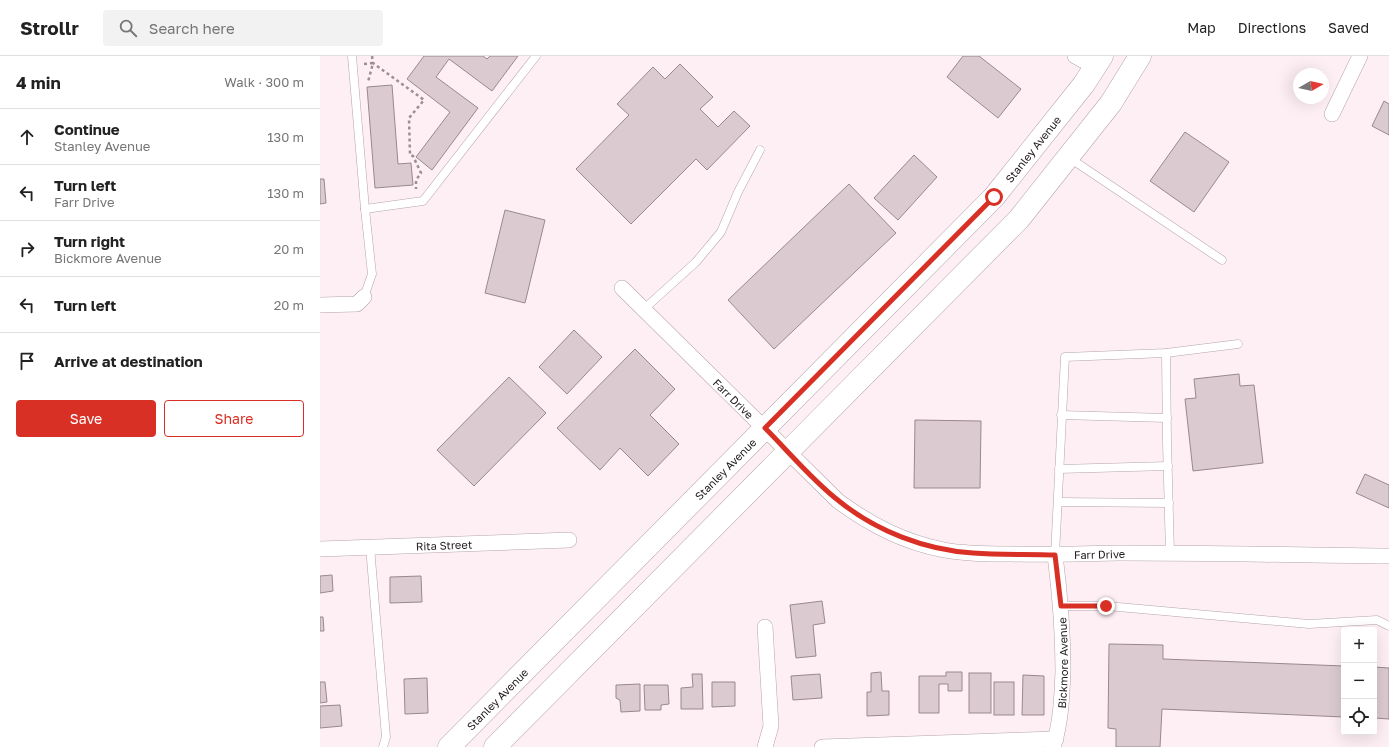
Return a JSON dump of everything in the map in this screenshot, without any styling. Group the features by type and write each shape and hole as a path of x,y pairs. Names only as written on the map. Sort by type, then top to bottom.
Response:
{"main road":[{"path":"495,747 1019,219 1111,103 1140,56"},
{"name":"Stanley Avenue","path":"449,747 994,197 1084,84 1098,62"}],"street":[{"path":"1075,56 1098,62"},
{"path":"1332,114 1360,56"},
{"name":"Farr Drive","path":"622,288 838,501 864,519 889,532 916,543 972,553 1055,555 1170,554 1389,556"},
{"path":"320,305 357,304 364,297"},
{"name":"Rita Street","path":"320,549 569,540"},
{"name":"Bickmore Avenue","path":"1055,555 1061,606 1063,647 1062,696 1055,743"},
{"path":"765,747 771,726 766,627"},
{"path":"822,747 1055,743"}],"lane":[{"path":"352,56 372,274 364,297"},
{"path":"365,209 423,202 536,56"},
{"path":"644,309 696,262 721,232 738,192 760,150"},
{"path":"1068,157 1222,260"},
{"path":"1055,555 1065,357 1166,354 1238,344"},
{"path":"1166,354 1166,418 1170,554"},
{"path":"1061,415 1166,418"},
{"path":"1059,469 1168,466"},
{"path":"1058,502 1169,503"},
{"path":"370,547 386,737 383,747"},
{"path":"1061,606 1106,606 1309,624 1377,620 1389,626"}],"path":[{"path":"372,56 373,63 424,100 409,118 410,155 413,156 420,173 416,180 416,191"}],"building":[{"path":"424,56 483,56 487,59 490,56 518,56 492,91 449,59 436,77 478,108 432,170 416,157 450,112 407,79"},
{"path":"963,56 979,56 1021,89 998,118 947,77"},
{"path":"680,64 713,97 700,109 718,127 734,111 750,126 707,170 696,159 631,224 576,169 629,115 617,104 653,67 665,79"},
{"path":"392,85 398,164 411,163 413,185 375,188 367,87"},
{"path":"1384,101 1389,104 1389,135 1372,126"},
{"path":"1185,132 1229,162 1194,212 1150,181"},
{"path":"914,155 937,177 898,220 874,198"},
{"path":"320,179 324,179 326,203 320,204"},
{"path":"849,184 896,233 774,349 728,300"},
{"path":"505,210 545,220 525,303 485,293"},
{"path":"574,330 602,357 567,394 539,367"},
{"path":"635,349 675,389 650,415 679,444 648,476 620,448 600,470 557,428"},
{"path":"1239,374 1240,386 1254,385 1263,463 1193,471 1185,399 1196,398 1194,379"},
{"path":"509,377 546,413 474,486 437,450"},
{"path":"915,420 981,421 980,488 914,488"},
{"path":"1365,474 1389,485 1389,508 1356,493"},
{"path":"332,575 333,591 320,593 320,576"},
{"path":"421,576 422,602 390,603 390,577"},
{"path":"822,601 825,623 813,625 816,656 796,658 790,605"},
{"path":"320,617 323,617 324,631 320,631"},
{"path":"1109,644 1163,645 1163,659 1341,666 1341,717 1162,709 1160,747 1116,747 1116,729 1108,728"},
{"path":"1377,667 1389,668 1389,719 1377,718"},
{"path":"881,672 882,691 889,691 889,715 867,716 867,692 871,692 871,673"},
{"path":"946,672 962,672 962,691 948,691 948,684 939,684 939,713 919,713 919,676 946,676"},
{"path":"969,673 991,673 991,713 969,713"},
{"path":"692,674 702,674 703,709 681,709 681,688 693,687"},
{"path":"820,674 822,698 793,700 791,676"},
{"path":"1023,675 1044,676 1044,715 1022,715"},
{"path":"427,678 428,713 405,714 404,679"},
{"path":"320,682 325,682 327,702 320,703"},
{"path":"712,682 735,682 735,706 712,707"},
{"path":"994,682 1014,682 1014,715 994,715"},
{"path":"640,684 640,711 621,712 620,700 616,698 616,685"},
{"path":"644,685 668,685 669,704 661,705 661,710 645,710"},
{"path":"340,705 342,726 320,728 320,706"}],"route":[{"path":"994,197 765,428 838,501 864,519 889,532 916,543 944,550 972,553 1055,555 1061,606 1106,606"}]}
